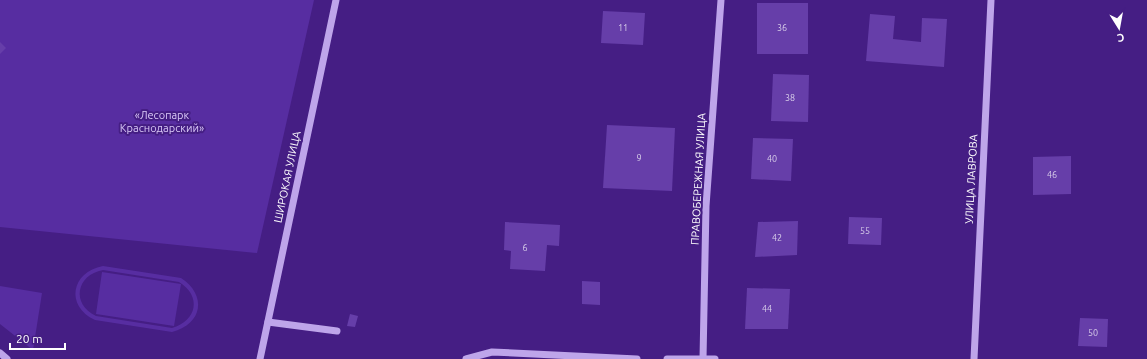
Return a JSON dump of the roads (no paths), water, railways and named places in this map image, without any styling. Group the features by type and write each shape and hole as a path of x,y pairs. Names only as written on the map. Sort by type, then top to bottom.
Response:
{"street":[{"name":"ШИРОКАЯ УЛИЦА","path":"260,359 336,0"},
{"name":"ПРАВОБЕРЕЖНАЯ УЛИЦА","path":"703,359 706,206 722,0"},
{"name":"УЛИЦА ЛАВРОВА","path":"974,359 991,0"},
{"path":"268,322 337,331"},
{"path":"466,359 492,352 637,359"},
{"path":"0,353 8,359"},
{"path":"666,359 715,359"}],"park label":[{"name":"«Лесопарк Краснодарский»","path":"162,121"}]}
